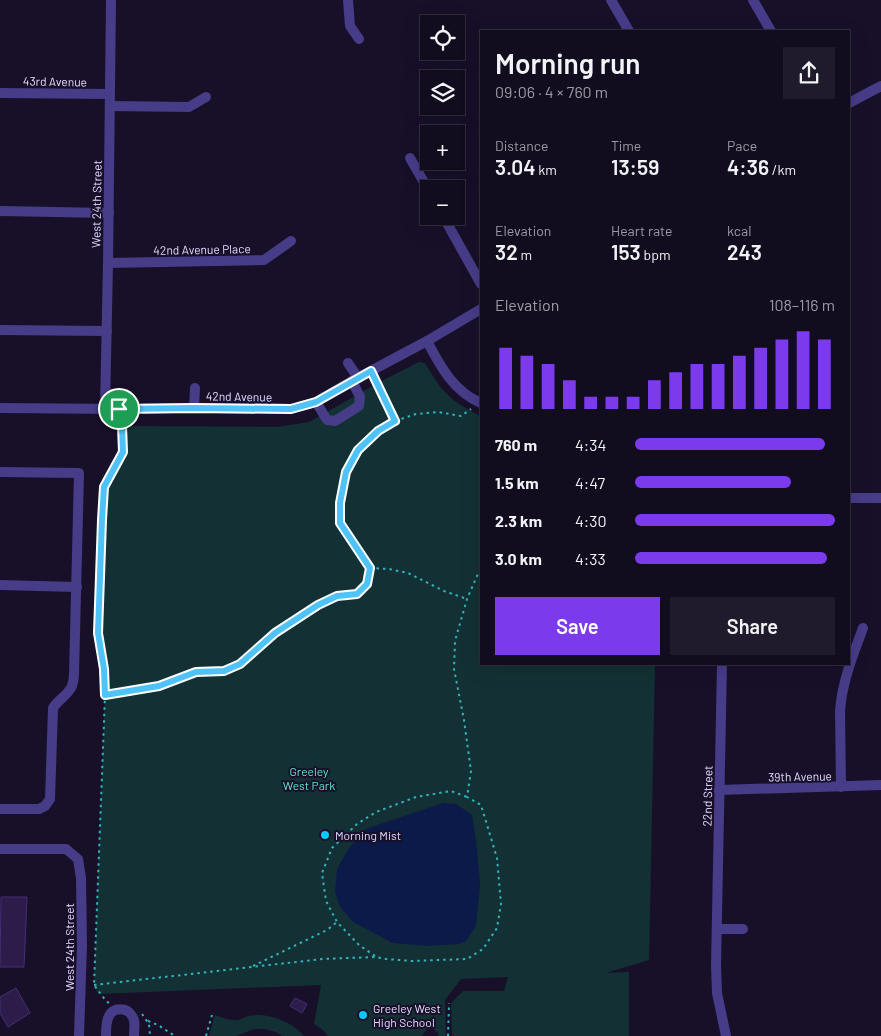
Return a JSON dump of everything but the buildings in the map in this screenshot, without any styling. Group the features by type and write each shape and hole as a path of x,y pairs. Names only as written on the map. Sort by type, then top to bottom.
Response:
{"street":[{"name":"West 24th Street","path":"105,409 111,0"},
{"path":"348,0 350,26 359,40"},
{"path":"611,0 628,30"},
{"path":"753,0 770,30"},
{"path":"850,102 881,86"},
{"name":"43rd Avenue","path":"0,93 110,94"},
{"path":"110,106 189,106 206,97"},
{"path":"410,158 423,180"},
{"path":"0,211 109,213"},
{"path":"448,225 480,282"},
{"name":"42nd Avenue Place","path":"108,264 264,260 291,241"},
{"name":"42nd Avenue","path":"0,408 291,409 316,402 480,310"},
{"path":"0,330 107,331"},
{"path":"427,341 444,371 456,386 480,402"},
{"path":"316,402 327,420 335,422 359,406 360,397 348,363"},
{"path":"194,408 195,388"},
{"path":"0,472 79,473 74,674 69,691 53,708 50,799 45,806 39,809 0,809"},
{"path":"850,498 881,498"},
{"path":"0,586 76,587"},
{"path":"850,664 863,628"},
{"name":"22nd Street","path":"722,665 716,993 726,1036"},
{"path":"841,787 840,699 850,665"},
{"name":"39th Avenue","path":"719,790 881,785"},
{"name":"West 24th Street","path":"0,849 66,849 78,859 81,878 82,945 79,1036"},
{"path":"718,929 743,929"},
{"path":"106,1036 107,1018 112,1011 119,1009 127,1010 132,1015 134,1036"}],"path":[{"path":"371,371 395,421"},
{"path":"105,695 159,686 196,672 224,671 240,664 275,633 318,605 337,596 357,594 367,584 370,568 340,523 340,503 346,472 358,450 378,431 395,421 416,414 438,412 461,416 480,402"},
{"path":"119,409 123,452 104,487 102,520 98,633 104,669 105,695 94,985 322,958 376,957 412,961 467,958 482,949 497,928 501,904 497,858 481,805 451,791 416,797 376,812 357,824 332,848 322,873 326,901 337,922 359,945 376,957"},
{"path":"370,568 408,573 467,600"},
{"path":"467,797 471,771 454,669 455,641 467,600 480,571"},
{"path":"251,966 327,930 337,922"},
{"path":"448,1003 448,1036"},
{"path":"206,1036 212,1015"},
{"path":"133,1018 147,1020 175,1036"}],"green space":[{"name":"Greeley West Park","path":"419,362 425,363 436,381 448,395 462,406 480,415 480,665 655,665 649,960 606,973 629,972 629,1036 452,1036 451,1003 463,991 504,991 508,977 461,979 445,1000 446,1036 438,1036 439,1034 430,1026 421,1036 328,1036 314,1024 321,985 98,994 94,985 105,695 104,669 98,633 102,521 104,487 123,452 122,426 277,427 309,422"},
{"path":"215,1015 236,1020 249,1016 264,1015 287,1022 304,1036 282,1036 265,1029 254,1029 236,1036 209,1036"}],"water":[{"path":"443,803 456,804 472,815 480,884 476,926 466,941 459,944 428,946 393,943 353,922 340,907 335,892 337,869 349,848 366,829"}],"place":[{"name":"Morning Mist","path":"325,835"},
{"name":"Greeley West High School","path":"363,1015"}],"route":[{"path":"371,371 395,421 378,431 358,450 346,472 340,503 340,523 370,568 367,584 357,594 337,596 318,605 275,633 240,664 224,671 196,672 159,686 105,695 104,669 98,633 102,520 104,487 123,452 119,409 291,409 316,402 371,371"}]}
